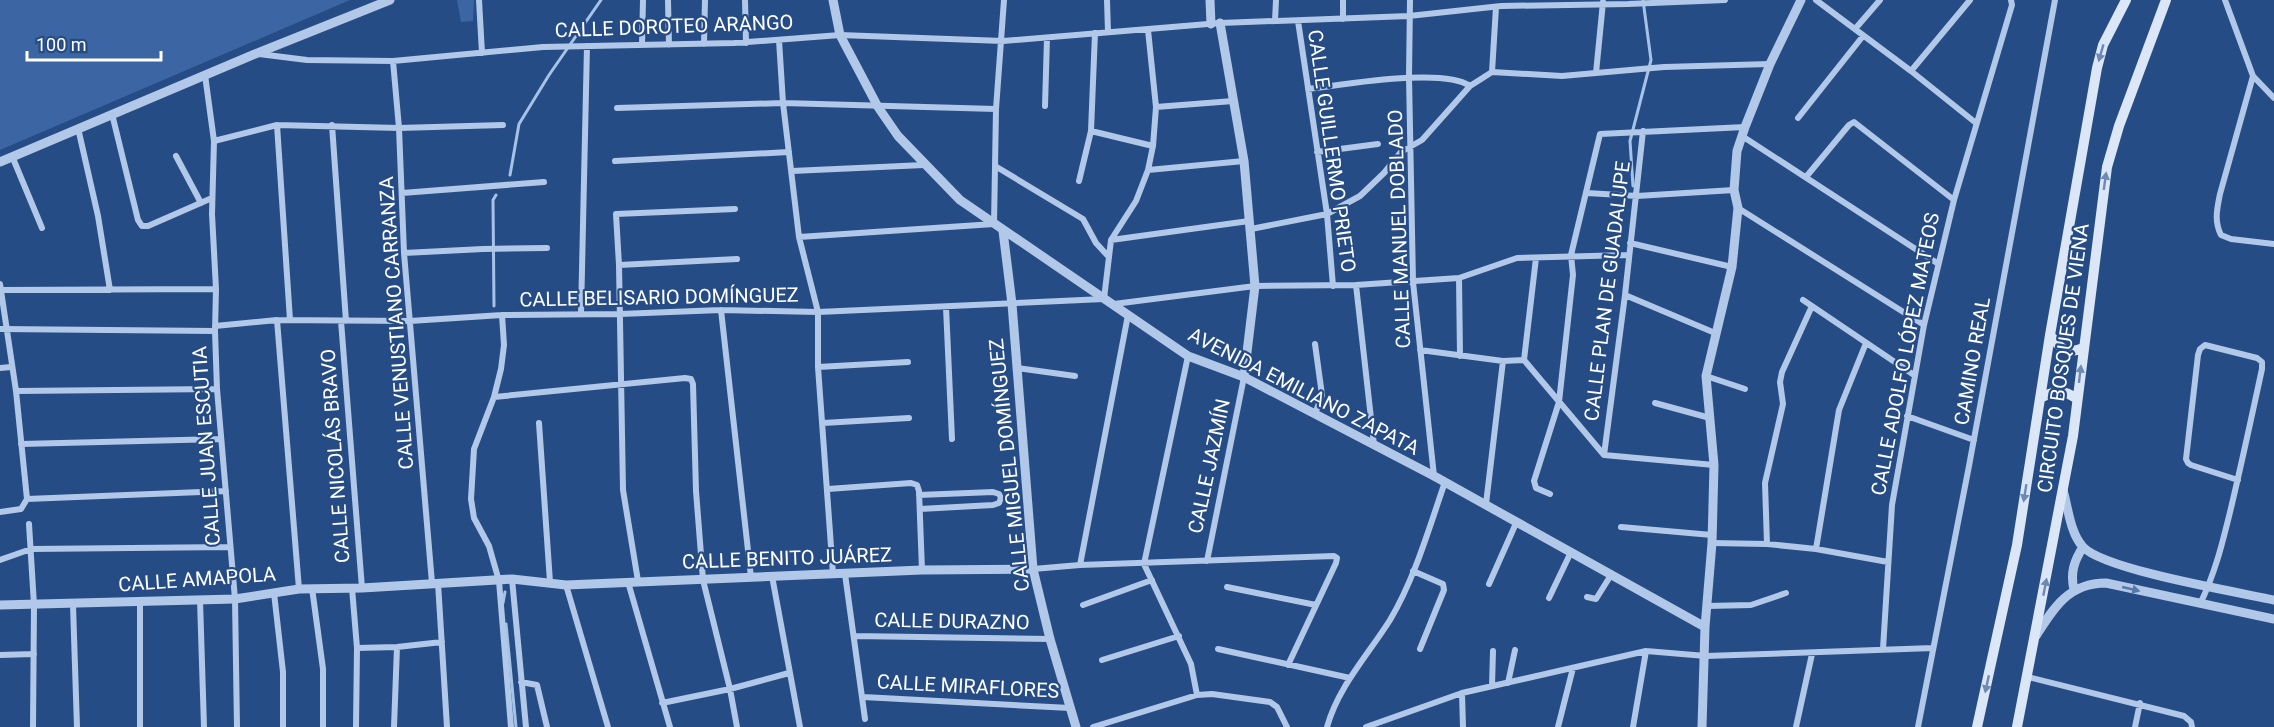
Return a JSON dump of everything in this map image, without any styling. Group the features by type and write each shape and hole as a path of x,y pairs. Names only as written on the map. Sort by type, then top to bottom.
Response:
{"main road":[{"name":"CIRCUITO BOSQUES DE VIENA","path":"1977,727 2017,545 2050,335 2097,68 2103,45 2126,0"},
{"name":"CIRCUITO BOSQUES DE VIENA","path":"2017,727 2063,490 2107,167 2166,0"},
{"path":"2050,335 2066,351 2073,352 2083,348"},
{"path":"2040,398 2059,390 2077,399"}],"street":[{"path":"0,162 255,54 390,0"},
{"path":"478,0 482,53"},
{"path":"642,45 643,0"},
{"path":"668,0 669,45"},
{"path":"704,44 705,0"},
{"path":"745,0 746,43"},
{"name":"AVENIDA EMILIANO ZAPATA","path":"833,0 840,35 878,106 898,136 960,200 1003,231 1188,356 1245,377 1434,476 1705,627"},
{"path":"800,237 994,224 996,109 1003,41 1004,0"},
{"path":"1107,0 1108,33"},
{"path":"1210,0 1244,161 1250,225 1255,286 1245,377"},
{"path":"1275,21 1276,0"},
{"path":"1343,0 1343,19 1409,16 1477,9 1499,4 1603,2 1628,4 1725,0"},
{"name":"CALLE MANUEL DOBLADO","path":"1410,0 1409,77 1413,282 1434,476"},
{"path":"1477,0 1477,9"},
{"path":"1702,727 1714,465 1706,376 1732,267 1738,208 1734,190 1737,151 1770,64 1801,0"},
{"path":"1816,0 1976,123"},
{"path":"1855,29 1880,0"},
{"path":"1911,71 1970,0"},
{"name":"CAMINO REAL","path":"1918,727 1974,440 2055,0"},
{"path":"2225,0 2253,76 2274,98"},
{"name":"CALLE ADOLFO LÓPEZ MATEOS","path":"1883,649 1892,505 1914,375 1937,263 2012,1"},
{"path":"1596,73 1603,2"},
{"path":"1492,72 1499,4"},
{"name":"CALLE DOROTEO ARANGO","path":"255,54 307,60 393,61 543,47 746,43 840,35 1003,41 1215,24 1343,19"},
{"name":"CALLE GUILLERMO PRIETO","path":"1298,21 1328,214 1333,286"},
{"path":"1104,298 1111,240 1136,201 1148,170 1153,146 1156,107 1148,30"},
{"path":"1079,181 1092,131 1095,33"},
{"path":"1798,118 1863,36"},
{"path":"1045,106 1047,38"},
{"path":"779,40 783,103 800,237 818,312 818,367 833,574"},
{"path":"581,314 585,46"},
{"name":"CALLE VENUSTIANO CARRANZA","path":"393,61 399,128 404,253 442,642 447,727"},
{"path":"1111,240 1328,214 1360,196 1384,173 1401,152 1422,140 1470,86 1492,72 1562,76 1647,68 1770,64"},
{"path":"206,75 214,141 277,125 399,128 503,125"},
{"path":"2253,76 2216,210 2216,225 2221,235 2231,239 2274,244"},
{"path":"1308,89 1409,77 1456,80 1470,86"},
{"path":"1156,107 1233,101"},
{"path":"617,108 783,103 996,109"},
{"path":"112,114 138,220 142,226 148,226 213,198"},
{"path":"1806,177 1854,122 1954,200"},
{"path":"277,125 290,320"},
{"name":"CALLE NICOLÁS BRAVO","path":"332,125 362,588"},
{"path":"78,128 98,216 110,290"},
{"path":"1092,131 1153,146"},
{"path":"1550,494 1538,489 1533,483 1560,402 1573,275 1571,255 1600,134 1641,131 1743,132 1806,177 1937,263"},
{"name":"CALLE PLAN DE GUADALUPE","path":"1604,455 1637,196 1641,131"},
{"name":"CALLE JUAN ESCUTIA","path":"214,141 217,389 235,598 237,727"},
{"path":"1317,152 1378,144"},
{"path":"615,161 789,152"},
{"path":"12,156 42,228"},
{"path":"176,156 201,203"},
{"path":"1148,170 1244,161"},
{"path":"792,171 924,165"},
{"path":"995,166 1083,219 1096,243 1108,256"},
{"path":"402,193 544,182"},
{"path":"1587,193 1637,196 1734,190"},
{"path":"1738,208 1924,325"},
{"path":"670,727 662,703 633,582 622,490 619,265 616,214 735,210"},
{"name":"CALLE MIGUEL DOMÍNGUEZ","path":"1003,231 1012,304 1033,569 1050,639 1076,727"},
{"path":"1630,243 1732,267"},
{"path":"404,253 547,248"},
{"path":"1113,304 1255,286 1333,286 1459,278 1517,258 1628,255"},
{"path":"1536,258 1524,360 1604,455 1714,465"},
{"path":"619,265 737,259"},
{"path":"1459,278 1460,356"},
{"name":"CALLE GUILLERMO PRIETO","path":"1356,285 1374,445"},
{"path":"0,512 18,510 23,507 27,499 16,391 4,329 1,288 216,289"},
{"path":"1625,295 1715,333"},
{"name":"CALLE BELISARIO DOMÍNGUEZ","path":"215,329 276,320 410,321 502,315 721,310 818,312 1104,298"},
{"path":"1803,300 1914,375"},
{"path":"1767,544 1764,494 1783,404 1780,382 1782,372 1812,306"},
{"path":"946,307 952,439"},
{"path":"721,310 751,577"},
{"path":"502,315 501,369 494,397 474,449 471,499 474,518 489,546 499,580 521,682 526,727"},
{"path":"1080,565 1128,315"},
{"path":"276,320 298,589"},
{"path":"4,329 215,329"},
{"path":"1816,549 1841,400 1866,343"},
{"path":"1315,344 1322,394 1315,414"},
{"path":"2200,605 2209,586 2238,480 2262,369 2262,362 2257,358 2205,345 2200,349 2191,401 2187,463 2238,480"},
{"path":"1420,350 1503,361 1524,360"},
{"path":"1188,356 1144,564 1191,664 1197,695"},
{"path":"1486,504 1503,361"},
{"path":"818,367 908,362"},
{"path":"0,368 11,367"},
{"path":"1017,368 1075,376"},
{"path":"1706,376 1745,389"},
{"name":"CALLE JAZMÍN","path":"1206,561 1245,377"},
{"path":"494,397 691,379 703,580 737,727"},
{"path":"16,391 217,389"},
{"path":"1655,403 1710,418"},
{"path":"1907,416 1974,440"},
{"path":"823,423 909,418"},
{"path":"539,423 550,582"},
{"path":"21,444 221,439"},
{"path":"1327,727 1332,709 1390,618 1413,571 1445,482"},
{"path":"828,489 911,483 917,485 922,570"},
{"path":"2063,490 2072,524 2083,547 2110,562 2171,578 2274,600"},
{"path":"27,499 226,491"},
{"path":"919,495 993,492 999,494 1001,498 999,503 993,505 920,509"},
{"path":"1490,584 1517,521"},
{"path":"29,524 34,605 33,727"},
{"path":"1621,527 1816,549 1888,562"},
{"path":"0,560 32,549 230,547"},
{"path":"2074,590 2073,570 2076,558 2083,547"},
{"path":"1549,598 1570,552"},
{"name":"CALLE BENITO JUÁREZ","path":"435,583 512,579 566,585 1334,556 1337,558 1336,563 1316,604"},
{"path":"1413,571 1443,584 1444,590 1420,649"},
{"path":"845,574 865,719"},
{"path":"1587,597 1597,597 1611,574"},
{"path":"772,576 800,727"},
{"path":"510,727 509,624 512,579"},
{"path":"1083,605 1152,580"},
{"name":"CALLE AMAPOLA","path":"0,605 73,605 200,600 235,598 298,589 362,588 435,583"},
{"path":"2035,638 2061,601 2074,590 2088,583 2106,583 2274,620"},
{"path":"566,585 608,727"},
{"path":"1227,587 1316,604 1288,665"},
{"path":"312,588 323,669 322,727"},
{"path":"352,588 357,648 356,727"},
{"path":"274,593 283,672 283,727"},
{"path":"1707,606 1751,605 1786,593"},
{"path":"200,600 204,727"},
{"path":"140,602 140,727"},
{"path":"73,605 77,727"},
{"name":"CALLE DURAZNO","path":"854,636 1050,639"},
{"path":"1102,660 1179,636"},
{"path":"357,648 397,647 442,642"},
{"path":"394,727 397,647"},
{"path":"1366,727 1462,693 1646,651 1706,656 1933,648"},
{"path":"1218,650 1350,678"},
{"path":"1508,683 1515,650"},
{"path":"1492,686 1493,651"},
{"path":"1633,727 1646,651"},
{"path":"0,655 34,654"},
{"path":"1796,727 1812,654"},
{"path":"1558,727 1573,668"},
{"path":"662,703 730,689 789,673"},
{"path":"2028,677 2140,703 2184,716 2191,722 2192,727"},
{"path":"521,682 537,685 547,727"},
{"path":"1462,693 1463,727"},
{"path":"1093,727 1197,695 1212,694 1270,702 1277,707 1287,727"},
{"name":"CALLE MIRAFLORES","path":"863,696 1070,708"},
{"path":"2135,727 2140,703"},
{"path":"1393,717 1393,727"}],"shaded area":[{"path":"0,0 350,0 0,150"},
{"path":"457,0 474,0 473,21 461,22"}],"waterway":[{"path":"510,175 519,124 549,75 601,0"},
{"path":"1633,186 1630,141 1651,60 1643,0"},
{"path":"494,306 493,200 496,195"},
{"path":"503,603 505,592"},
{"path":"506,624 516,727"}]}
